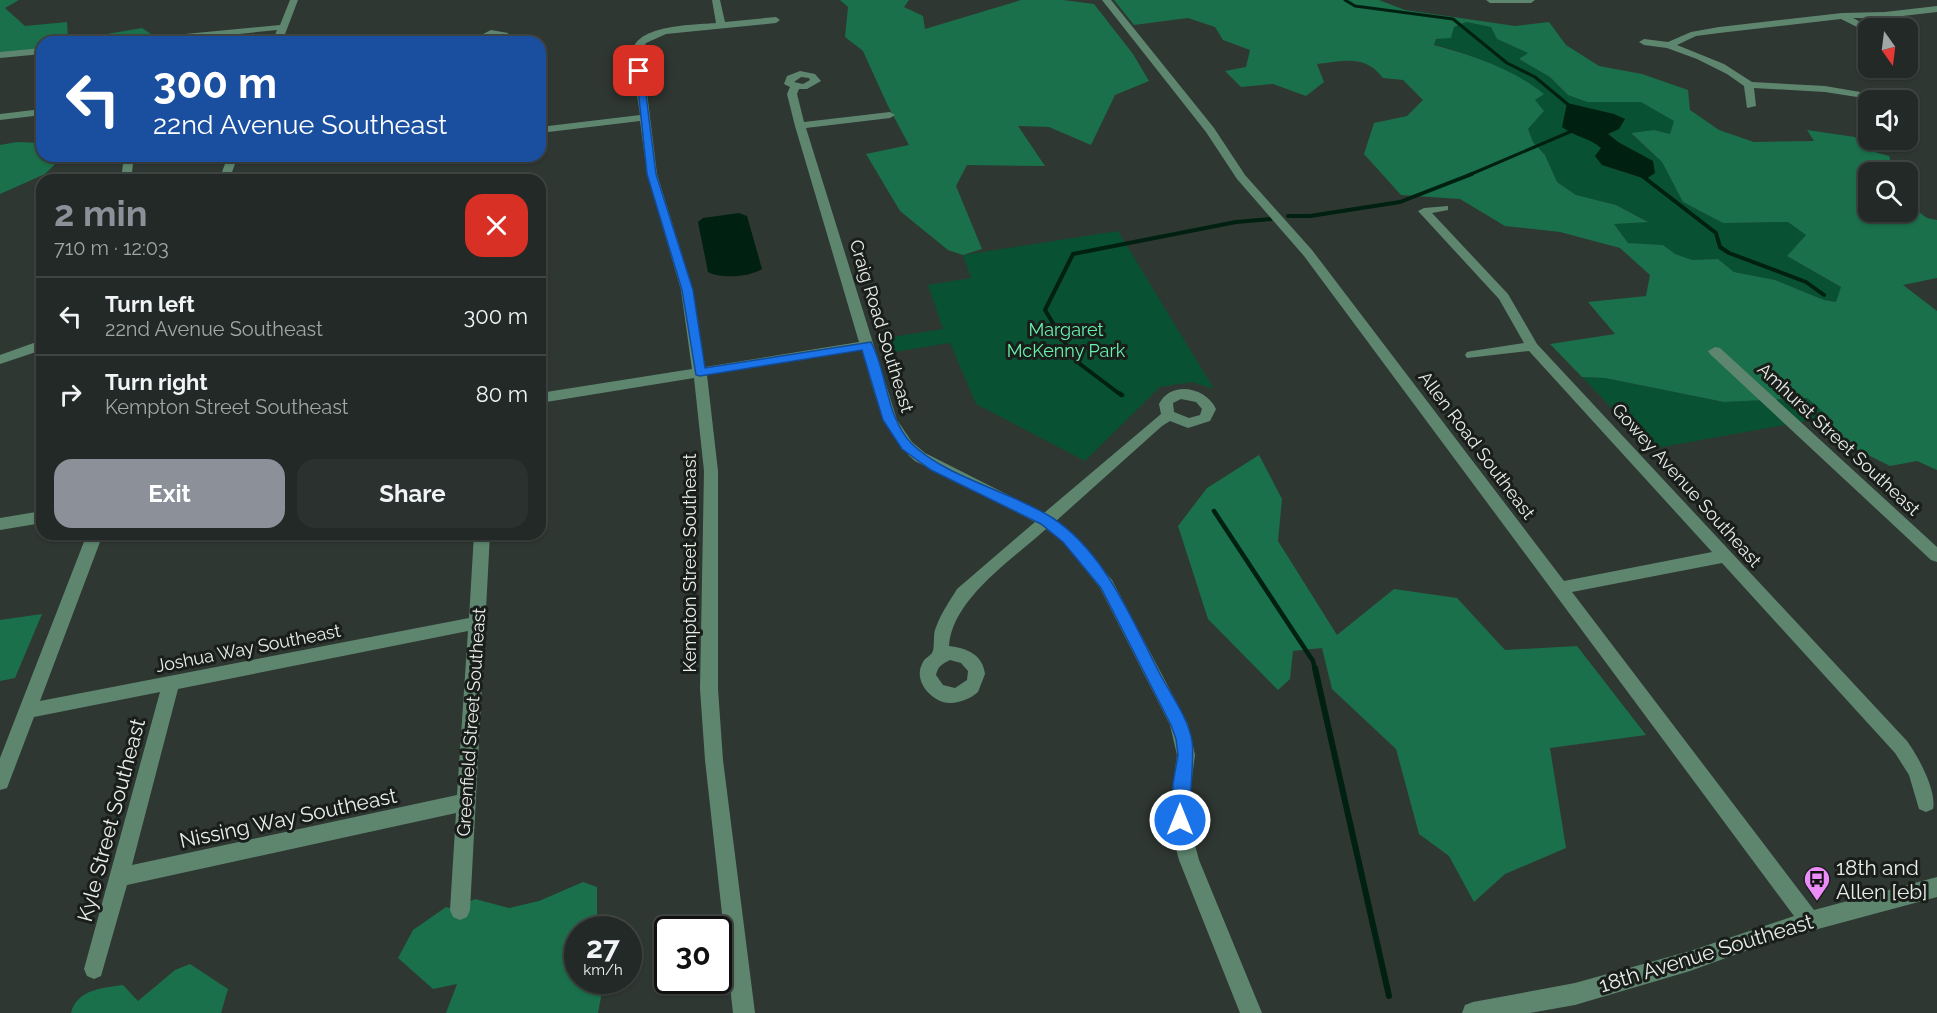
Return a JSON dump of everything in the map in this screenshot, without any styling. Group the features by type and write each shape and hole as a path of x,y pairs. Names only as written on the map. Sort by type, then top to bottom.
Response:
{"street":[{"path":"279,36 294,0"},
{"name":"Allen Road Southeast","path":"1106,0 1210,130 1248,186 1308,253 1810,921"},
{"path":"1490,0 1531,0"},
{"path":"1912,0 1935,11"},
{"path":"717,3 721,25"},
{"path":"1669,45 1694,34 1842,16 1935,11"},
{"path":"1842,16 1858,24"},
{"name":"Kempton Street Southeast","path":"744,1013 714,760 709,689 711,471 700,372 687,290 651,174 637,52 642,41 664,31 776,20"},
{"path":"193,36 283,27"},
{"path":"487,36 491,33 504,36"},
{"path":"1644,42 1669,45 1727,69 1749,85 1816,88 1857,94"},
{"path":"0,55 36,52"},
{"path":"1749,85 1751,106"},
{"name":"Craig Road Southeast","path":"795,87 792,94 800,126 890,420 907,446 936,467 1046,521 1068,538 1106,584 1179,724 1186,755 1179,807 1182,834 1189,860 1251,1013"},
{"path":"0,117 36,113"},
{"path":"800,126 890,115"},
{"path":"546,129 645,117"},
{"name":"Gowey Avenue Southeast","path":"1444,208 1424,211 1504,297 1532,346 1901,747 1916,766 1923,785 1926,803"},
{"path":"546,397 867,345"},
{"path":"1472,355 1532,346"},
{"path":"0,360 36,347"},
{"name":"Amhurst Street Southeast","path":"1715,351 1937,556"},
{"path":"942,655 940,642 946,622 963,594 1157,423 1169,415"},
{"path":"0,524 36,518"},
{"path":"0,782 8,743 27,711 93,540"},
{"name":"Greenfield Street Southeast","path":"460,910 482,540"},
{"path":"1560,588 1724,556"},
{"name":"Joshua Way Southeast","path":"27,711 477,623"},
{"name":"Kyle Street Southeast","path":"94,969 171,683"},
{"name":"Nissing Way Southeast","path":"119,877 466,802"},
{"name":"18th Avenue Southeast","path":"1473,1013 1586,990 1690,961 1770,932 1937,887"}],"green space":[{"path":"0,0 19,0 5,8 25,26 67,22 68,36 36,36 36,52 0,55"},
{"path":"840,0 909,0 904,7 923,16 925,29 1021,0 1063,0 1094,4 1133,54 1149,81 1115,95 1091,145 1049,127 1018,126 1045,166 967,165 956,186 982,249 963,255 948,250 900,211 866,154 909,145 863,51 845,37 848,7"},
{"path":"1114,0 1379,0 1405,10 1515,26 1549,22 1566,45 1599,66 1642,74 1688,90 1690,110 1719,130 1754,142 1814,141 1807,130 1855,137 1858,142 1858,150 1889,156 1891,162 1858,162 1858,222 1918,222 1918,211 1927,218 1937,220 1937,278 1903,285 1937,311 1937,470 1917,461 1890,466 1832,437 1829,417 1807,398 1724,402 1605,378 1582,377 1550,344 1615,334 1588,302 1646,296 1650,275 1620,248 1560,232 1505,226 1460,199 1401,195 1364,154 1374,123 1407,116 1423,100 1403,80 1383,78 1369,65 1345,61 1317,64 1324,82 1306,96 1273,84 1241,87 1225,71 1246,67 1250,50 1223,40 1215,27 1188,18 1134,25","holes":["1466,22 1491,27 1497,39 1528,53 1519,59 1550,77 1568,95 1587,102 1641,102 1674,121 1670,134 1654,130 1631,133 1662,162 1683,202 1723,223 1788,222 1806,235 1787,256 1841,287 1836,302 1824,300 1775,280 1734,272 1718,259 1692,260 1675,254 1663,245 1628,243 1614,224 1648,222 1616,205 1576,195 1557,182 1545,155 1533,142 1528,129 1544,111 1535,100 1544,94 1506,70 1463,53 1434,45 1436,39 1451,38 1454,27"]},
{"path":"1466,22 1491,27 1497,39 1529,53 1519,59 1550,77 1568,95 1587,102 1641,102 1675,121 1670,134 1654,130 1631,134 1662,162 1683,202 1723,223 1788,222 1806,235 1787,256 1842,288 1836,302 1824,300 1775,280 1734,272 1718,259 1692,260 1675,254 1663,245 1628,243 1614,224 1647,221 1616,205 1576,195 1557,182 1545,155 1533,142 1528,129 1544,111 1534,100 1543,94 1518,77 1491,64 1434,44 1443,34","holes":["1567,104 1614,114 1624,119 1608,133 1618,142 1653,161 1646,179 1602,165 1601,148 1590,139"]},
{"path":"142,28 151,34 149,36 96,36"},
{"path":"17,142 36,143 36,162 57,162 45,174 36,174 36,178 0,194 0,145"},
{"name":"Margaret McKenny Park","path":"1118,231 1214,389 1192,382 1160,387 1085,461 976,404 950,343 888,353 884,338 943,329 928,285 971,278 963,255"},
{"path":"1582,377 1605,378 1724,402 1807,398 1829,417 1651,449"},
{"path":"1259,455 1282,499 1278,541 1337,635 1394,589 1457,598 1505,650 1577,646 1646,735 1550,748 1566,848 1505,874 1474,902 1449,856 1419,834 1396,749 1332,689 1322,648 1293,651 1290,679 1278,690 1208,619 1178,526 1207,488"},
{"path":"42,614 15,678 0,681 0,620"},
{"path":"583,882 597,887 597,916 564,916 564,994 602,994 598,1013 446,1013 457,984 433,989 398,958 413,930 446,907 454,909 475,899 509,908 539,901"},
{"path":"190,964 228,989 221,1013 71,1013 74,1005 85,994 107,987 123,985 138,1001 175,970"}],"shaded area":[{"path":"1567,103 1614,114 1625,119 1619,129 1608,134 1653,161 1655,173 1646,179 1602,165 1595,156 1601,148 1562,127"},
{"path":"739,213 747,216 762,269 750,274 735,276 720,276 708,272 698,222 703,218"}],"waterway":[{"path":"1345,0 1355,6 1453,19 1507,63 1535,77 1571,107"},
{"path":"1469,175 1572,131"},
{"path":"1288,216 1310,216 1400,202 1472,174"},
{"path":"1641,175 1716,233 1720,247 1729,253 1806,282 1824,295"},
{"path":"1121,395 1076,361 1045,310 1073,254 1236,222 1271,219"},
{"path":"1214,511 1313,661 1315,669"},
{"path":"1315,668 1389,996"}],"place":[{"name":"18th and Allen [eb]","path":"1817,902"}],"route":[{"path":"639,71 651,174 687,290 700,372 867,345 890,420 897,434 907,446 936,467 1046,521 1068,538 1106,584 1179,724 1184,739 1186,755 1185,771 1181,783 1180,820"}]}
